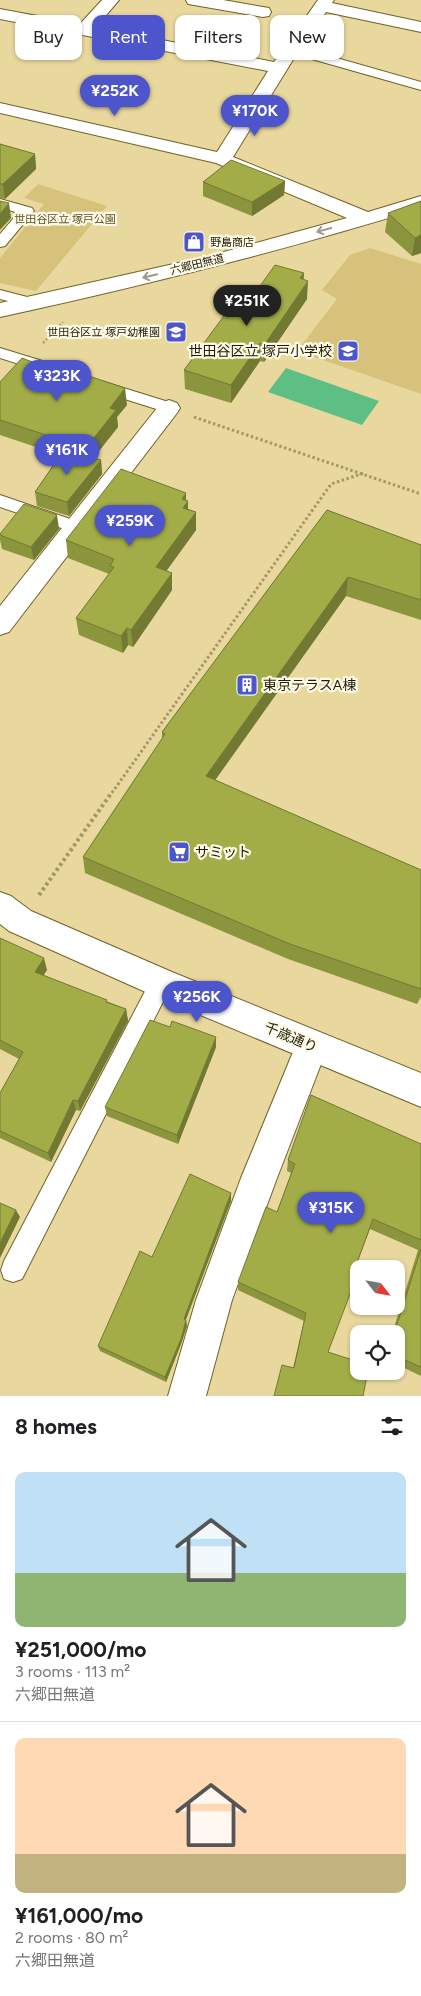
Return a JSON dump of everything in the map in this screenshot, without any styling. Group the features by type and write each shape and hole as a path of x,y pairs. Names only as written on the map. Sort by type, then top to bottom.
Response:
{"street":[{"path":"84,30 111,0"},
{"path":"194,0 263,12"},
{"path":"316,15 324,3 421,27"},
{"path":"0,14 280,68"},
{"path":"222,159 285,60"},
{"path":"0,108 222,159 367,219"},
{"name":"六郷田無道","path":"0,310 95,290 367,219 421,202"},
{"path":"0,625 169,408"},
{"name":"千歳通り","path":"10,914 161,983 421,1090"},
{"path":"187,1396 214,1300 312,1046"}],"lane":[{"path":"327,60 421,86"},
{"path":"0,203 27,211 0,242"},
{"path":"0,294 34,303"},
{"path":"0,353 61,373"},
{"path":"88,382 169,408"},
{"path":"0,500 76,527"},
{"path":"13,1270 161,983"}],"path":[{"path":"25,361 95,290"},
{"path":"169,408 421,494"},
{"path":"10,914 331,484 364,473"}],"green space":[{"name":"世田谷区立 塚戸公園","path":"38,184 107,206 36,291 0,283 0,258 44,204 24,198"},
{"path":"370,248 421,264 421,394 297,351 337,299 322,290 350,255"}],"shaded area":[{"path":"286,368 379,401 362,425 268,392"}],"building":[{"path":"0,144 35,154 3,184 0,184"},
{"path":"231,160 285,181 252,202 203,182"},
{"path":"0,201 9,203 0,214"},
{"path":"421,201 421,235 415,238 388,213"},
{"path":"275,265 304,273 300,278 308,281 265,344 260,343 231,385 184,370 229,309 235,310 255,293"},
{"path":"22,358 40,365 43,361 125,388 110,408 116,410 86,448 0,420 0,382"},
{"path":"64,450 101,460 67,502 35,492"},
{"path":"121,469 186,493 182,499 188,501 183,508 196,512 156,567 172,573 131,630 127,628 121,636 76,618 114,567 110,566 114,559 66,540"},
{"path":"24,504 57,515 31,547 0,535"},
{"path":"327,510 421,545 421,600 348,577 206,776 421,870 421,989 290,944 83,857 165,734 162,732"},
{"path":"0,938 44,958 35,972 126,1009 78,1101 73,1100 48,1153 0,1131 0,1093 23,1052 0,1040"},
{"path":"150,1020 170,1027 172,1021 216,1037 177,1135 105,1107"},
{"path":"311,1095 421,1144 421,1240 373,1219 358,1260 350,1260 350,1294 328,1352 350,1359 350,1380 366,1380 363,1396 274,1396 282,1365 294,1368 306,1313 238,1282 266,1207 277,1212 295,1164 288,1160"},
{"path":"190,1174 231,1193 184,1319 186,1320 181,1339 165,1377 98,1346 140,1251 152,1257"},
{"path":"0,1203 16,1210 0,1243"},
{"path":"421,1249 421,1367 405,1360 405,1325 397,1325 400,1315 405,1315 405,1299"}],"place":[{"name":"野島商店","path":"194,242"},
{"name":"世田谷区立 塚戸幼稚園","path":"176,332"},
{"name":"世田谷区立 塚戸小学校","path":"348,351"},
{"name":"東京テラスA棟","path":"247,685"},
{"name":"サミット","path":"179,852"}]}
